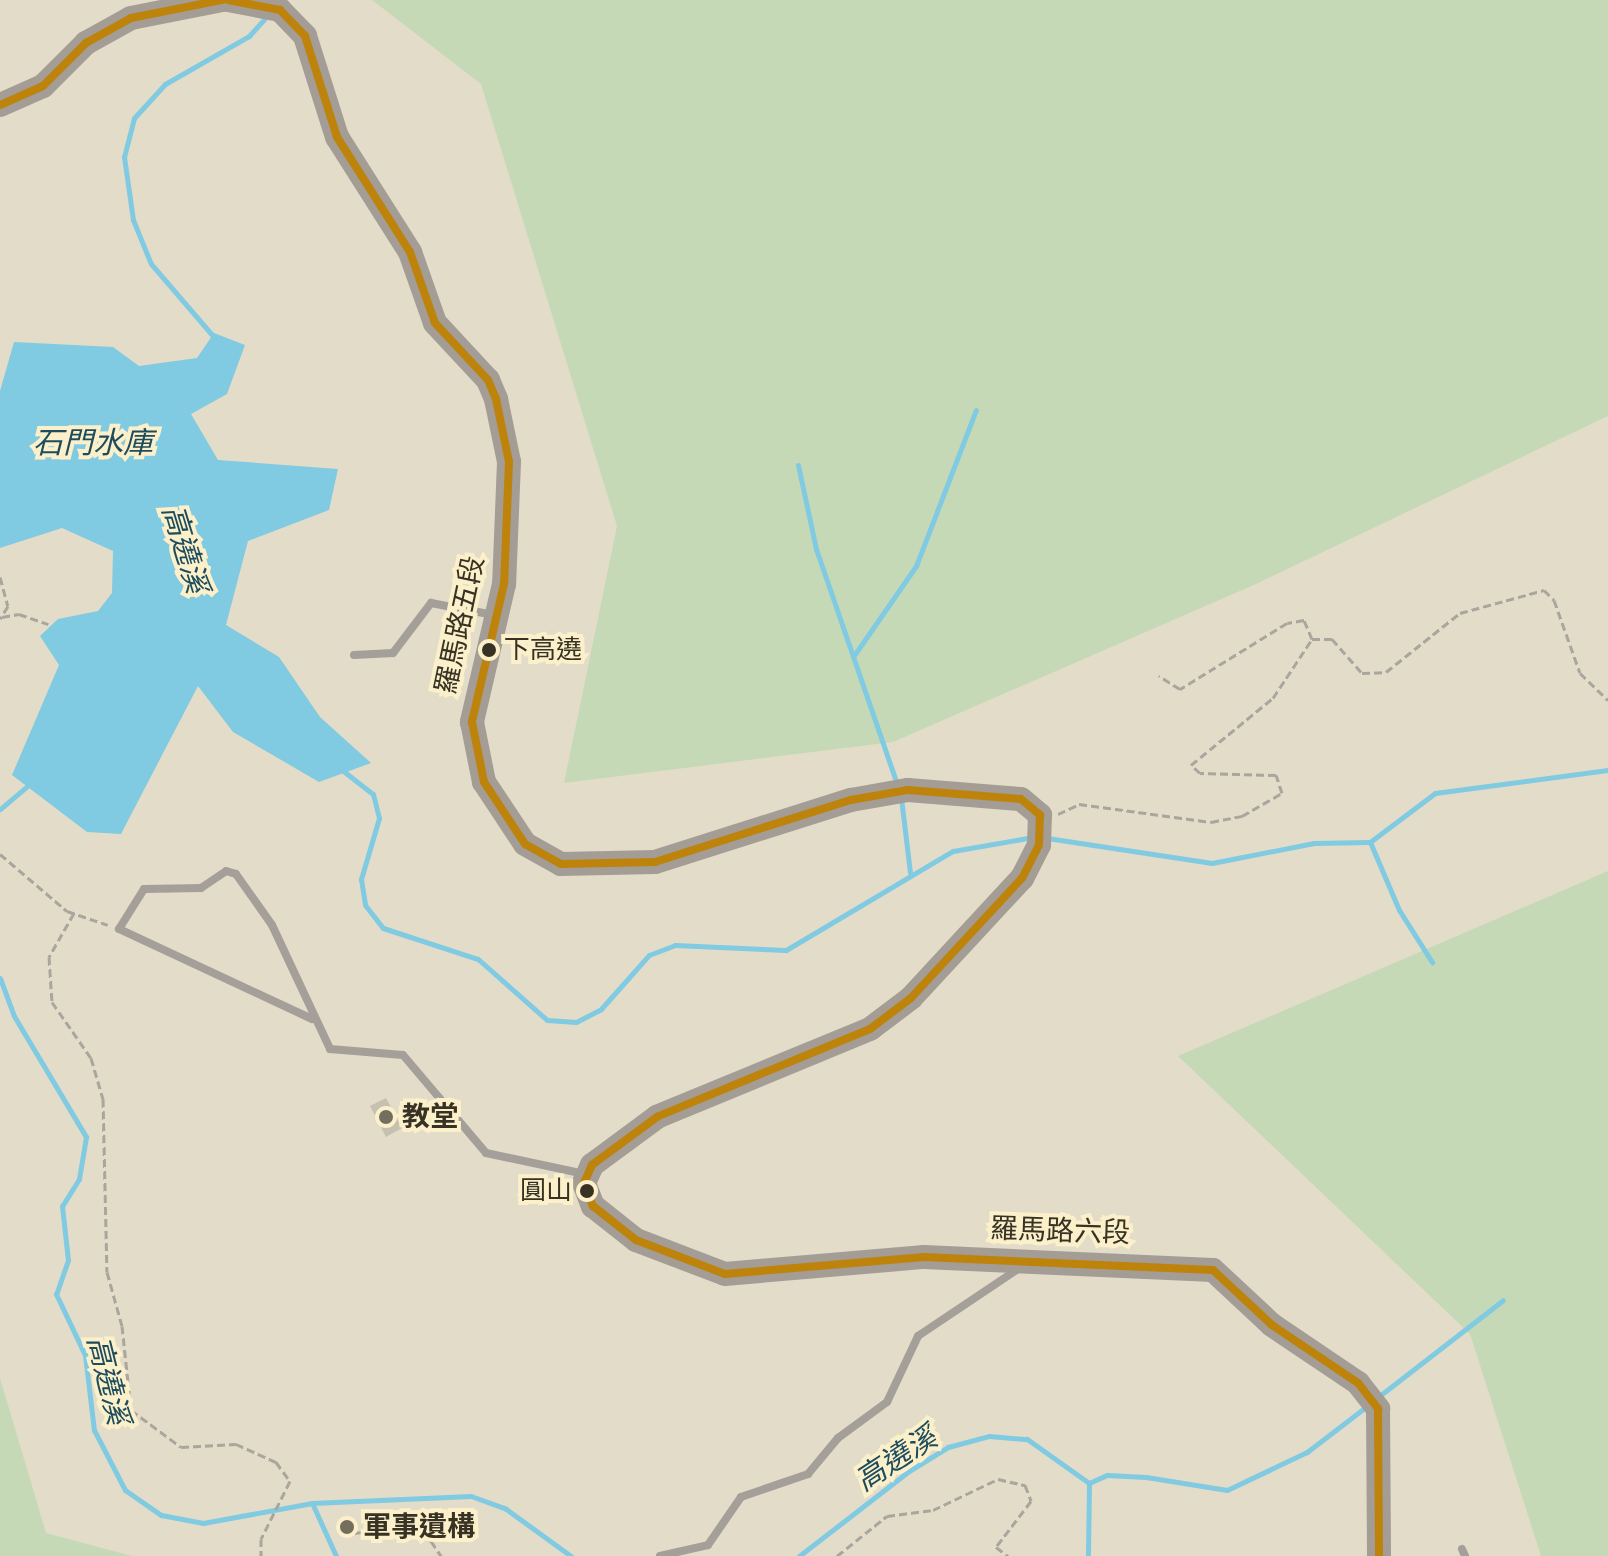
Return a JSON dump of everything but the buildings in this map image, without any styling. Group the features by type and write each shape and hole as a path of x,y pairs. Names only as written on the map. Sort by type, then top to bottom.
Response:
{"main road":[{"name":"羅馬路五段","path":"0,105 43,86 86,43 131,18 225,0 272,7 320,66 337,137 410,252 435,323 488,380 496,399 510,489 495,615 472,722 484,782 525,844 561,864 655,862 851,800 908,790 1021,799 1040,835"},
{"path":"586,1174 680,1102 870,1029 979,929 1040,835"},
{"name":"羅馬路六段","path":"586,1174 589,1199 614,1226 705,1271 764,1274 924,1257 1213,1270 1272,1325 1358,1383 1378,1409 1379,1556"}],"lane":[{"path":"354,655 393,653 431,603 495,615"},
{"path":"312,1019 119,929 144,889 201,888 226,871 236,874 272,925 312,1019 330,1049 403,1055 497,1160 586,1174"},
{"path":"660,1556 708,1545 741,1497 808,1474 838,1438 887,1402 918,1336 1033,1261"}],"path":[{"path":"0,577 8,606 1,618"},
{"path":"1312,639 1332,639 1362,673 1386,672 1460,613 1544,590 1580,673 1608,700"},
{"path":"1,618 31,616 48,624"},
{"path":"1040,835 1079,804 1211,822 1274,802 1282,793 1276,775 1200,773 1191,765 1258,714 1312,639 1311,627 1296,620 1180,689 1159,676"},
{"path":"0,854 74,913 119,929"},
{"path":"74,913 49,957 52,1002 91,1058 103,1099 107,1272 122,1326 131,1410 181,1447 236,1444 276,1462 290,1481 261,1539 261,1556"},
{"path":"837,1556 887,1516 933,1510 998,1479 1025,1485 1031,1501 996,1547 1008,1556"},
{"path":"354,1533 405,1527 441,1556"}],"green space":[{"path":"372,0 1608,0 1608,416 1256,584 893,742 564,783 617,526 481,84"},
{"path":"1608,871 1608,1556 1541,1556 1470,1334 1178,1056"},
{"path":"0,1378 46,1533 132,1556 0,1556"}],"water":[{"name":"石門水庫","path":"214,333 245,345 227,394 191,414 218,460 338,469 329,510 248,541 226,625 279,657 320,717 371,763 319,782 233,732 198,686 121,834 87,832 12,775 59,665 40,636 58,619 98,611 112,593 113,551 62,528 0,548 0,391 14,342 113,347 139,366 197,358"}],"waterway":[{"path":"213,336 151,264 133,220 124,157 134,118 165,84 249,36 267,16"},
{"path":"855,654 916,566 976,410"},
{"path":"798,465 816,549 897,784"},
{"path":"342,770 373,794 379,818 361,879 365,905 383,928 478,959 547,1020 576,1022 601,1009 649,955 675,945 786,950 953,851 1033,837"},
{"path":"1047,838 1212,863 1314,843 1370,842 1435,793 1608,770"},
{"name":"高遶溪","path":"0,809 30,784"},
{"path":"901,798 910,872"},
{"path":"1370,842 1399,910 1432,962"},
{"name":"高遶溪","path":"0,978 14,1016 86,1137 79,1179 62,1206 68,1260 56,1294 85,1355 94,1430 125,1490 161,1515 203,1523 312,1503 471,1496 506,1509 571,1556"},
{"path":"1378,1397 1503,1300"},
{"path":"1089,1483 1107,1475 1146,1477 1227,1490 1307,1452 1367,1406"},
{"name":"高遶溪","path":"799,1556 909,1471 948,1447 989,1436 1027,1439 1089,1483 1088,1556"},
{"path":"312,1503 336,1556"}],"transit line":[{"path":"0,105 43,86 86,43 131,18 222,0"},
{"path":"228,0 280,10 305,36 337,137 410,252 435,323 488,380 496,399 509,462 504,584 472,722 484,782 525,844 561,864 655,862 851,800 908,790 1021,799 1040,815 1039,845 1022,878 911,998 870,1029 657,1117 592,1165 584,1183 593,1206 636,1240 725,1274 924,1257 1213,1270 1272,1325 1358,1383 1378,1409 1379,1556"}],"place":[{"name":"下高遶","path":"489,650"},
{"name":"教堂","path":"386,1117"},
{"name":"圓山","path":"587,1191"},
{"name":"軍事遺構","path":"347,1527"}]}
